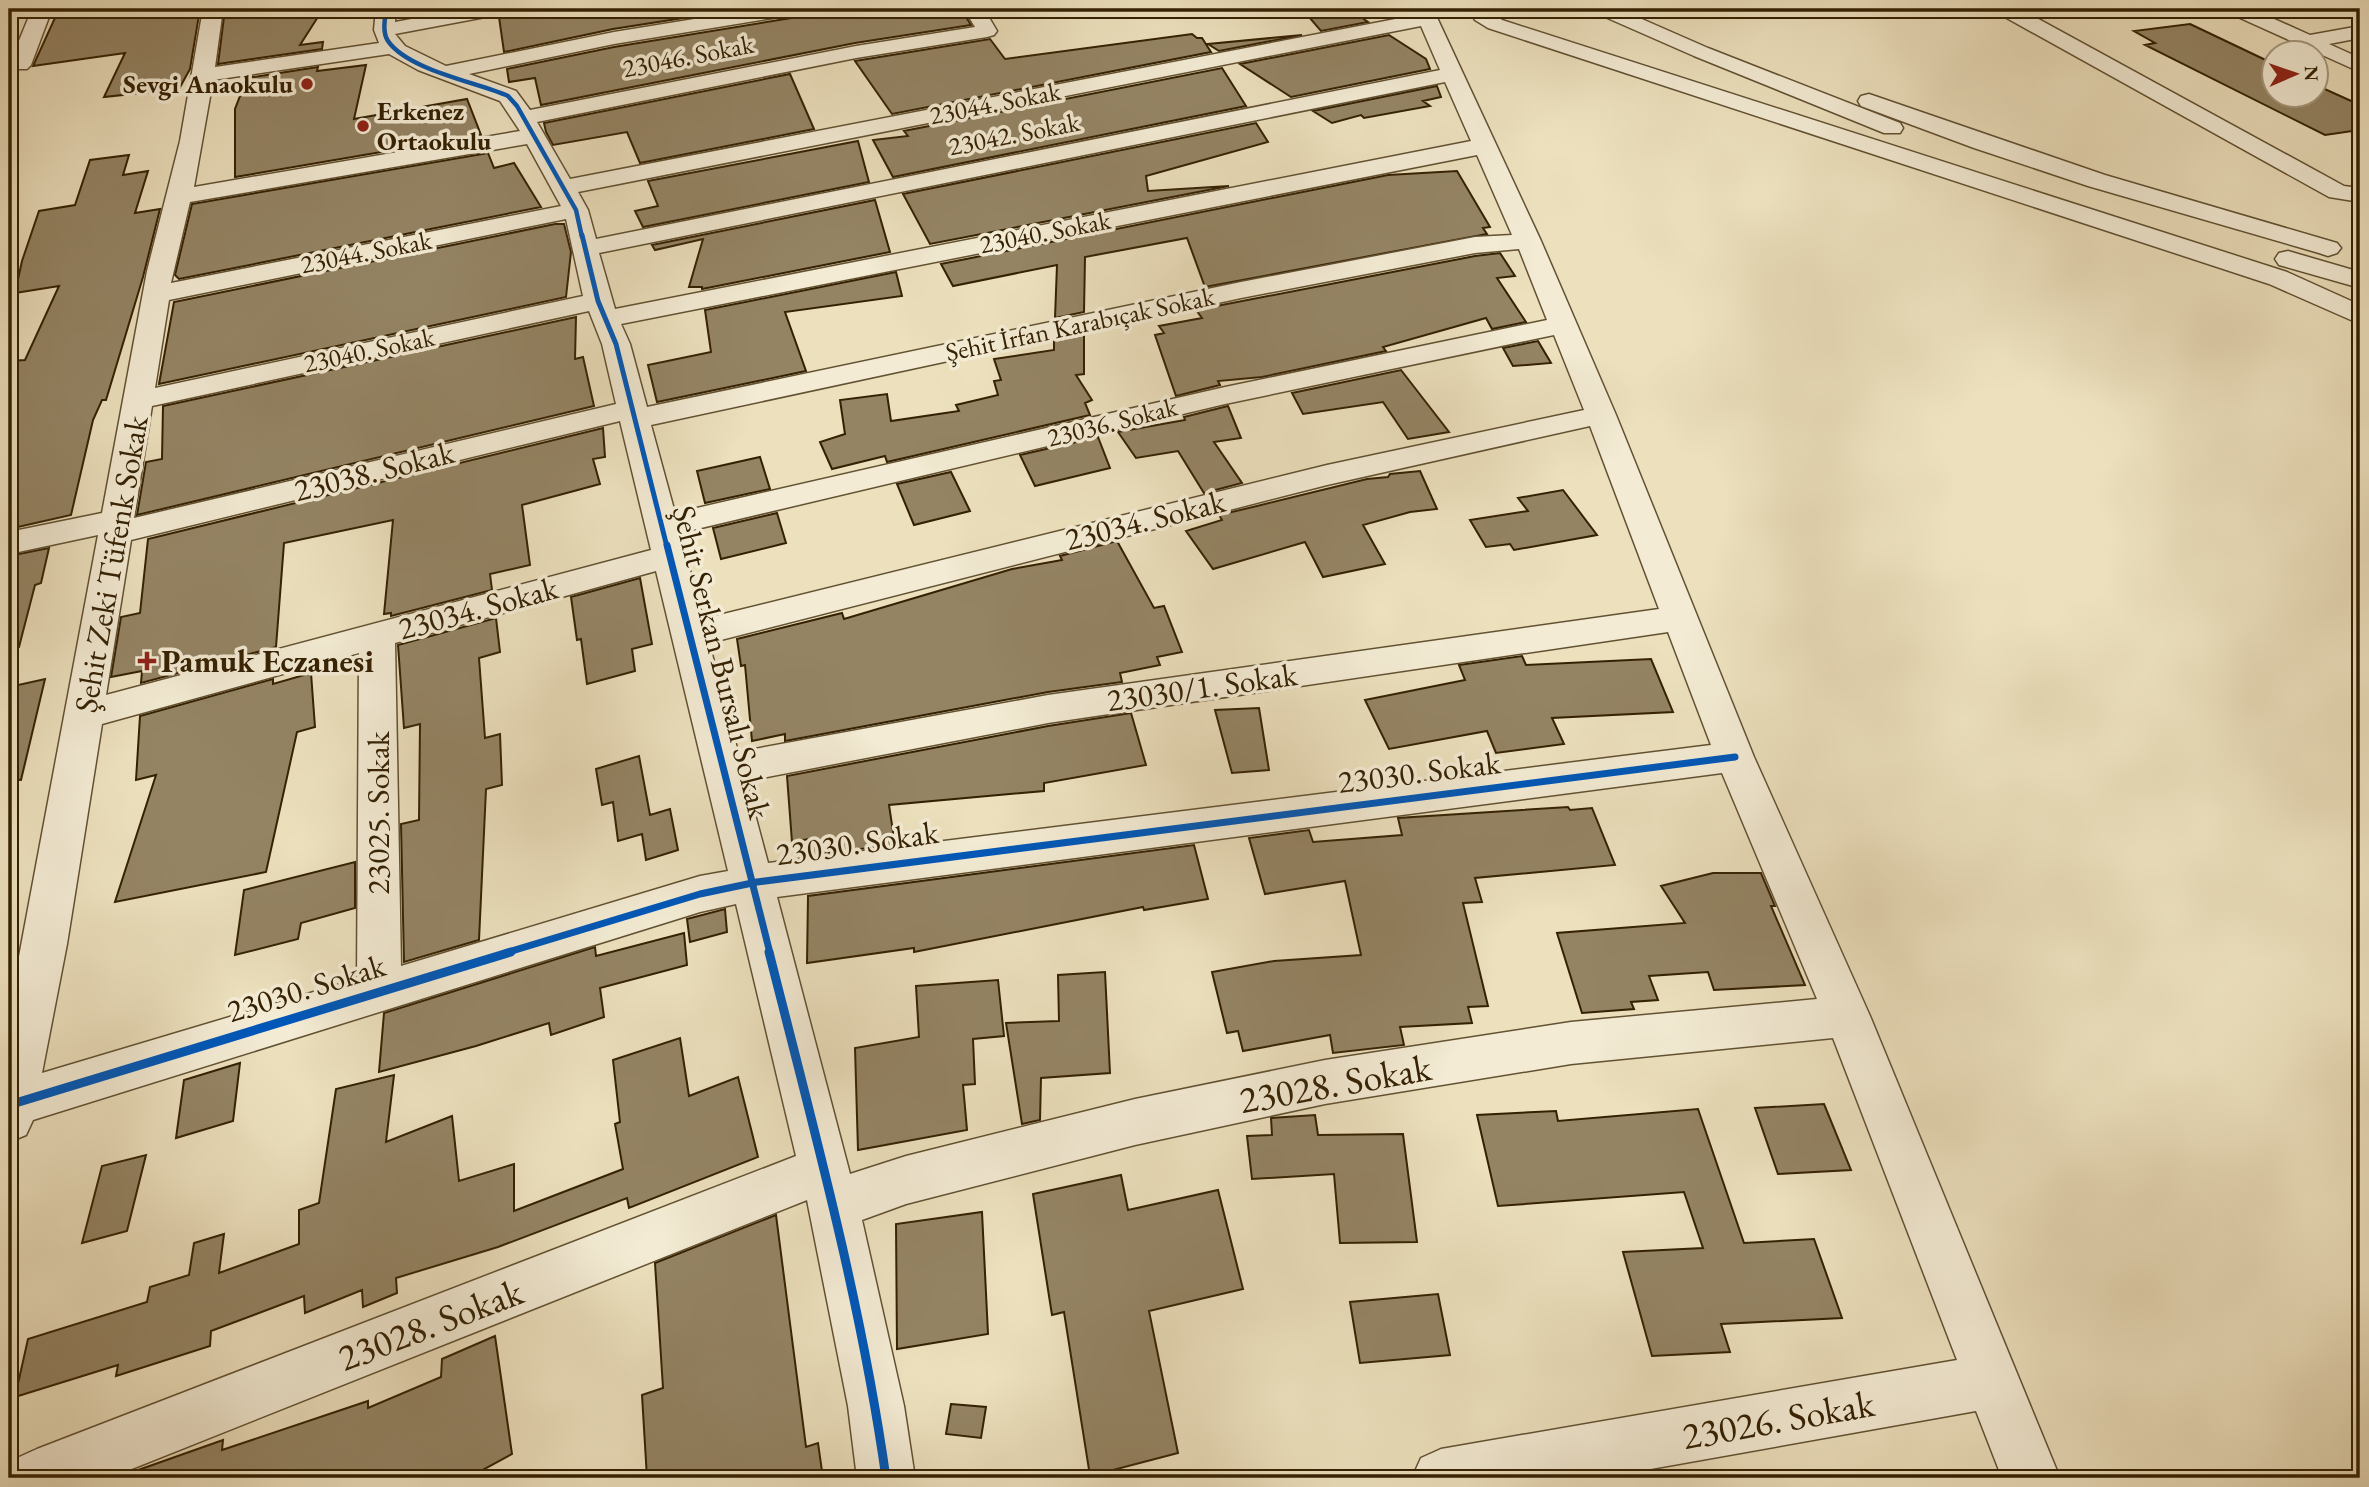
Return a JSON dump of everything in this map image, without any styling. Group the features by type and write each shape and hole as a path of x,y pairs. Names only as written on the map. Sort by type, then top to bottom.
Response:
{"street":[{"path":"20,65 42,9"},
{"name":"Şehit Zeki Tüfenk Sokak","path":"10,1109 45,944 160,271 182,195 205,75 213,9"},
{"path":"205,75 388,29 496,9"},
{"path":"447,73 614,38 791,9"},
{"name":"23046. Sokak","path":"182,195 529,127 856,52 988,31 974,9"},
{"path":"1479,9 1482,16 1496,24 2278,278 2332,300 2360,316"},
{"path":"1603,9 1701,52 1917,138 2156,220 2360,280"},
{"path":"1640,9 1933,126 2164,202 2360,258"},
{"path":"2033,9 2010,12 2338,192 2360,195"},
{"path":"2236,9 2299,38"},
{"path":"1424,14 1528,241 1601,415 1735,757 1847,1016 2031,1478"},
{"name":"23044. Sokak","path":"157,294 570,198 1424,14"},
{"name":"Şehit Serkan Bursalı Sokak","path":"388,29 418,63 508,96 570,198 587,248 602,310 616,344 828,1187 876,1406 886,1478"},
{"path":"2329,38 2360,32"},
{"path":"2330,52 2360,66"},
{"name":"23042. Sokak","path":"587,248 1451,74"},
{"name":"23040. Sokak","path":"140,400 602,310 1433,154 1486,147"},
{"name":"Şehit İrfan Karabıçak Sokak","path":"634,414 1241,290 1475,245 1528,241"},
{"name":"23036. Sokak","path":"666,542 905,472 1257,387 1563,325"},
{"name":"23038. Sokak","path":"9,543 117,526 634,414"},
{"name":"23034. Sokak","path":"690,635 1328,475 1601,415"},
{"name":"23034. Sokak","path":"85,715 377,635 666,542"},
{"name":"23030/1. Sokak","path":"724,770 1048,709 1681,618"},
{"name":"23025. Sokak","path":"377,635 379,992"},
{"name":"23030. Sokak","path":"10,1109 700,894 752,883 812,873 1735,757"},
{"name":"23028. Sokak","path":"37,1478 828,1187 906,1180 1135,1122 1325,1082 1571,1043 1847,1016"},
{"name":"23026. Sokak","path":"1441,1478 1991,1381"}],"building":[{"path":"59,9 200,9 190,69 179,89 104,97 125,53 33,66"},
{"path":"225,9 242,9 242,14 281,9 323,9 300,45 323,42 322,49 218,64"},
{"path":"549,9 741,9 613,29 504,52 499,17 506,13"},
{"path":"803,9 927,9 930,12 961,9 971,25 855,43 541,105 535,78 509,82 507,69 614,47 791,18"},
{"path":"1354,12 1368,22 1321,31 1309,17"},
{"path":"2190,24 2260,57 2260,102 2145,45 2155,43 2134,31"},
{"path":"1192,34 1202,38 1211,52 892,114 855,61 990,39 1005,59"},
{"path":"1302,35 1219,51 1208,44"},
{"path":"1389,35 1426,59 1430,69 1291,97 1240,64"},
{"name":"Erkenez Ortaokulu","path":"366,65 354,119 467,99 481,135 235,177 235,109 247,78 318,67 317,71"},
{"path":"1222,68 1246,106 893,177 873,140 908,136 904,131"},
{"path":"790,74 814,129 640,163 627,132 553,145 544,123"},
{"path":"1437,86 1441,97 1423,101 1430,106 1364,118 1361,115 1332,123 1313,111"},
{"path":"2330,91 2360,105 2360,130 2325,135 2271,108 2330,108"},
{"path":"1256,123 1268,142 1146,176 1148,191 1229,186 930,244 903,194"},
{"path":"858,141 869,182 643,227 635,211 658,206 648,181"},
{"path":"488,153 494,168 514,163 541,207 179,279 175,275 192,204"},
{"path":"129,155 123,175 148,171 135,213 160,209 143,277 106,400 102,400 93,420 71,515 9,529 9,361 25,360 59,286 15,293 22,261 39,211 75,205 90,160"},
{"path":"1457,171 1490,227 1483,228 1487,234 1205,287 1187,238 1085,257 1084,312 1055,318 1057,265 953,286 941,264 1388,175"},
{"path":"875,200 890,252 702,289 689,287 703,239 655,250 652,245"},
{"path":"564,224 571,252 566,297 159,384 174,302"},
{"path":"1500,253 1515,276 1497,278 1526,322 1492,329 1486,318 1383,347 1386,351 1262,377 1218,381 1220,385 1176,396 1155,335 1164,333 1159,326 1202,318 1196,310"},
{"path":"896,272 902,296 785,312 806,371 657,402 648,365 711,352 705,310"},
{"path":"576,317 575,359 583,357 594,406 137,515 146,462 162,459 163,406"},
{"path":"1084,334 1084,374 1076,375 1092,400 1085,403 1090,415 887,462 885,456 832,469 820,442 845,434 840,400 887,394 891,421 959,411 956,405 998,395 994,381 1001,380 994,359 1054,350 1054,341"},
{"path":"1538,341 1551,363 1513,366 1503,348"},
{"path":"1401,370 1449,432 1408,439 1383,402 1303,414 1292,393"},
{"path":"1228,406 1241,438 1214,442 1242,483 1204,493 1178,451 1136,458 1118,432 1185,420 1184,417"},
{"path":"603,428 605,457 593,459 600,484 522,505 530,565 490,574 492,590 391,616 391,613 384,614 393,520 284,543 276,647 141,683 142,671 111,677 121,617 140,613 148,539"},
{"path":"1098,437 1110,468 1035,486 1020,455"},
{"path":"760,457 770,489 705,503 697,471"},
{"path":"1420,471 1437,509 1410,512 1363,525 1385,564 1323,577 1305,542 1213,569 1186,531 1222,520 1219,515 1367,479"},
{"path":"951,472 970,511 914,525 897,484"},
{"path":"1563,490 1597,535 1514,550 1510,544 1486,547 1470,520 1528,511 1518,498"},
{"path":"777,513 786,543 721,559 713,528"},
{"path":"1117,541 1154,608 1164,606 1182,652 1157,657 1160,665 1120,673 1122,682 1048,692 785,741 785,734 752,741 745,665 741,666 737,639 842,613 844,619 1012,569 1062,560 1060,556"},
{"path":"49,548 41,583 35,585 19,647 9,646 9,556"},
{"path":"640,578 652,644 632,649 635,671 587,684 581,639 577,640 571,597"},
{"path":"496,618 500,652 479,658 485,738 500,734 502,785 486,789 479,940 404,962 401,824 419,820 420,724 404,728 398,645"},
{"path":"1522,656 1526,665 1651,659 1673,712 1552,718 1564,744 1496,753 1487,731 1389,749 1365,700 1465,680 1459,665"},
{"path":"311,673 315,727 297,732 266,872 115,902 156,775 136,780 140,716 273,679 273,684"},
{"path":"45,679 21,780 9,779 9,687"},
{"path":"1259,708 1269,770 1232,773 1215,710"},
{"path":"1131,713 1146,765 1044,783 1044,791 889,805 895,845 809,855 809,839 792,842 787,776 1048,726"},
{"path":"639,756 650,815 670,809 678,850 646,860 642,834 618,841 613,802 602,805 596,769"},
{"path":"1568,807 1570,810 1592,808 1615,865 1475,878 1482,902 1463,903 1488,1006 1468,1007 1472,1023 1400,1027 1404,1045 1333,1053 1330,1035 1243,1051 1238,1031 1227,1033 1212,972 1274,961 1361,955 1345,881 1265,894 1249,838 1309,830 1313,842 1402,835 1398,818"},
{"path":"1194,845 1208,899 1144,910 1143,907 914,952 914,948 807,963 808,896"},
{"path":"355,862 355,908 301,923 298,939 235,955 244,890"},
{"path":"1713,873 1761,873 1775,906 1771,906 1805,985 1714,990 1708,972 1649,976 1658,1000 1631,1002 1634,1009 1582,1013 1557,933 1685,923 1661,886"},
{"path":"725,909 727,932 690,942 687,919"},
{"path":"684,933 687,965 600,988 604,1017 551,1035 549,1023 379,1072 384,1013 595,947 596,956"},
{"path":"1105,972 1110,1073 1041,1078 1040,1120 1022,1124 1006,1023 1059,1021 1058,975"},
{"path":"998,980 1004,1036 973,1039 975,1084 963,1085 967,1130 858,1150 855,1048 919,1037 916,986"},
{"path":"680,1038 689,1096 738,1077 758,1157 629,1208 627,1198 498,1247 396,1278 397,1293 363,1307 362,1290 305,1313 304,1296 211,1331 210,1346 116,1376 118,1365 15,1397 28,1339 147,1302 150,1287 189,1275 194,1243 224,1234 219,1273 299,1244 299,1210 319,1203 336,1089 394,1075 386,1142 452,1116 459,1181 514,1164 514,1211 623,1169 615,1124 620,1122 613,1060"},
{"path":"240,1063 233,1121 176,1138 184,1080"},
{"path":"1824,1104 1851,1170 1778,1174 1755,1108"},
{"path":"1698,1109 1744,1243 1814,1239 1842,1318 1721,1324 1730,1352 1652,1356 1623,1252 1703,1248 1684,1192 1498,1206 1477,1115 1556,1111 1558,1121"},
{"path":"1315,1115 1318,1135 1403,1134 1417,1242 1340,1243 1334,1174 1252,1179 1247,1136 1272,1135 1271,1118"},
{"path":"146,1155 127,1231 82,1243 102,1166"},
{"path":"1121,1175 1128,1210 1218,1190 1243,1289 1149,1311 1178,1453 1090,1476 1064,1312 1052,1315 1033,1194"},
{"path":"982,1212 988,1334 897,1349 896,1224"},
{"path":"776,1215 806,1447 818,1443 823,1478 647,1478 642,1395 663,1388 655,1263"},
{"path":"1438,1294 1450,1355 1360,1363 1350,1302"},
{"path":"495,1336 512,1454 468,1478 128,1478 127,1474 223,1440 222,1450 368,1401 368,1408 441,1377 442,1359"},
{"path":"951,1404 986,1407 981,1438 946,1434"}],"cycle path":[{"path":"386,9 385,33 396,50 425,66 508,96 517,106 576,210 598,301 616,344 833,1205 876,1406 886,1478"},
{"path":"9,1105 700,894 757,882 1735,757"}],"place":[{"name":"Sevgi Anaokulu","path":"307,84"},
{"name":"Erkenez Ortaokulu","path":"363,126"},
{"name":"Pamuk Eczanesi","path":"147,661"}]}
